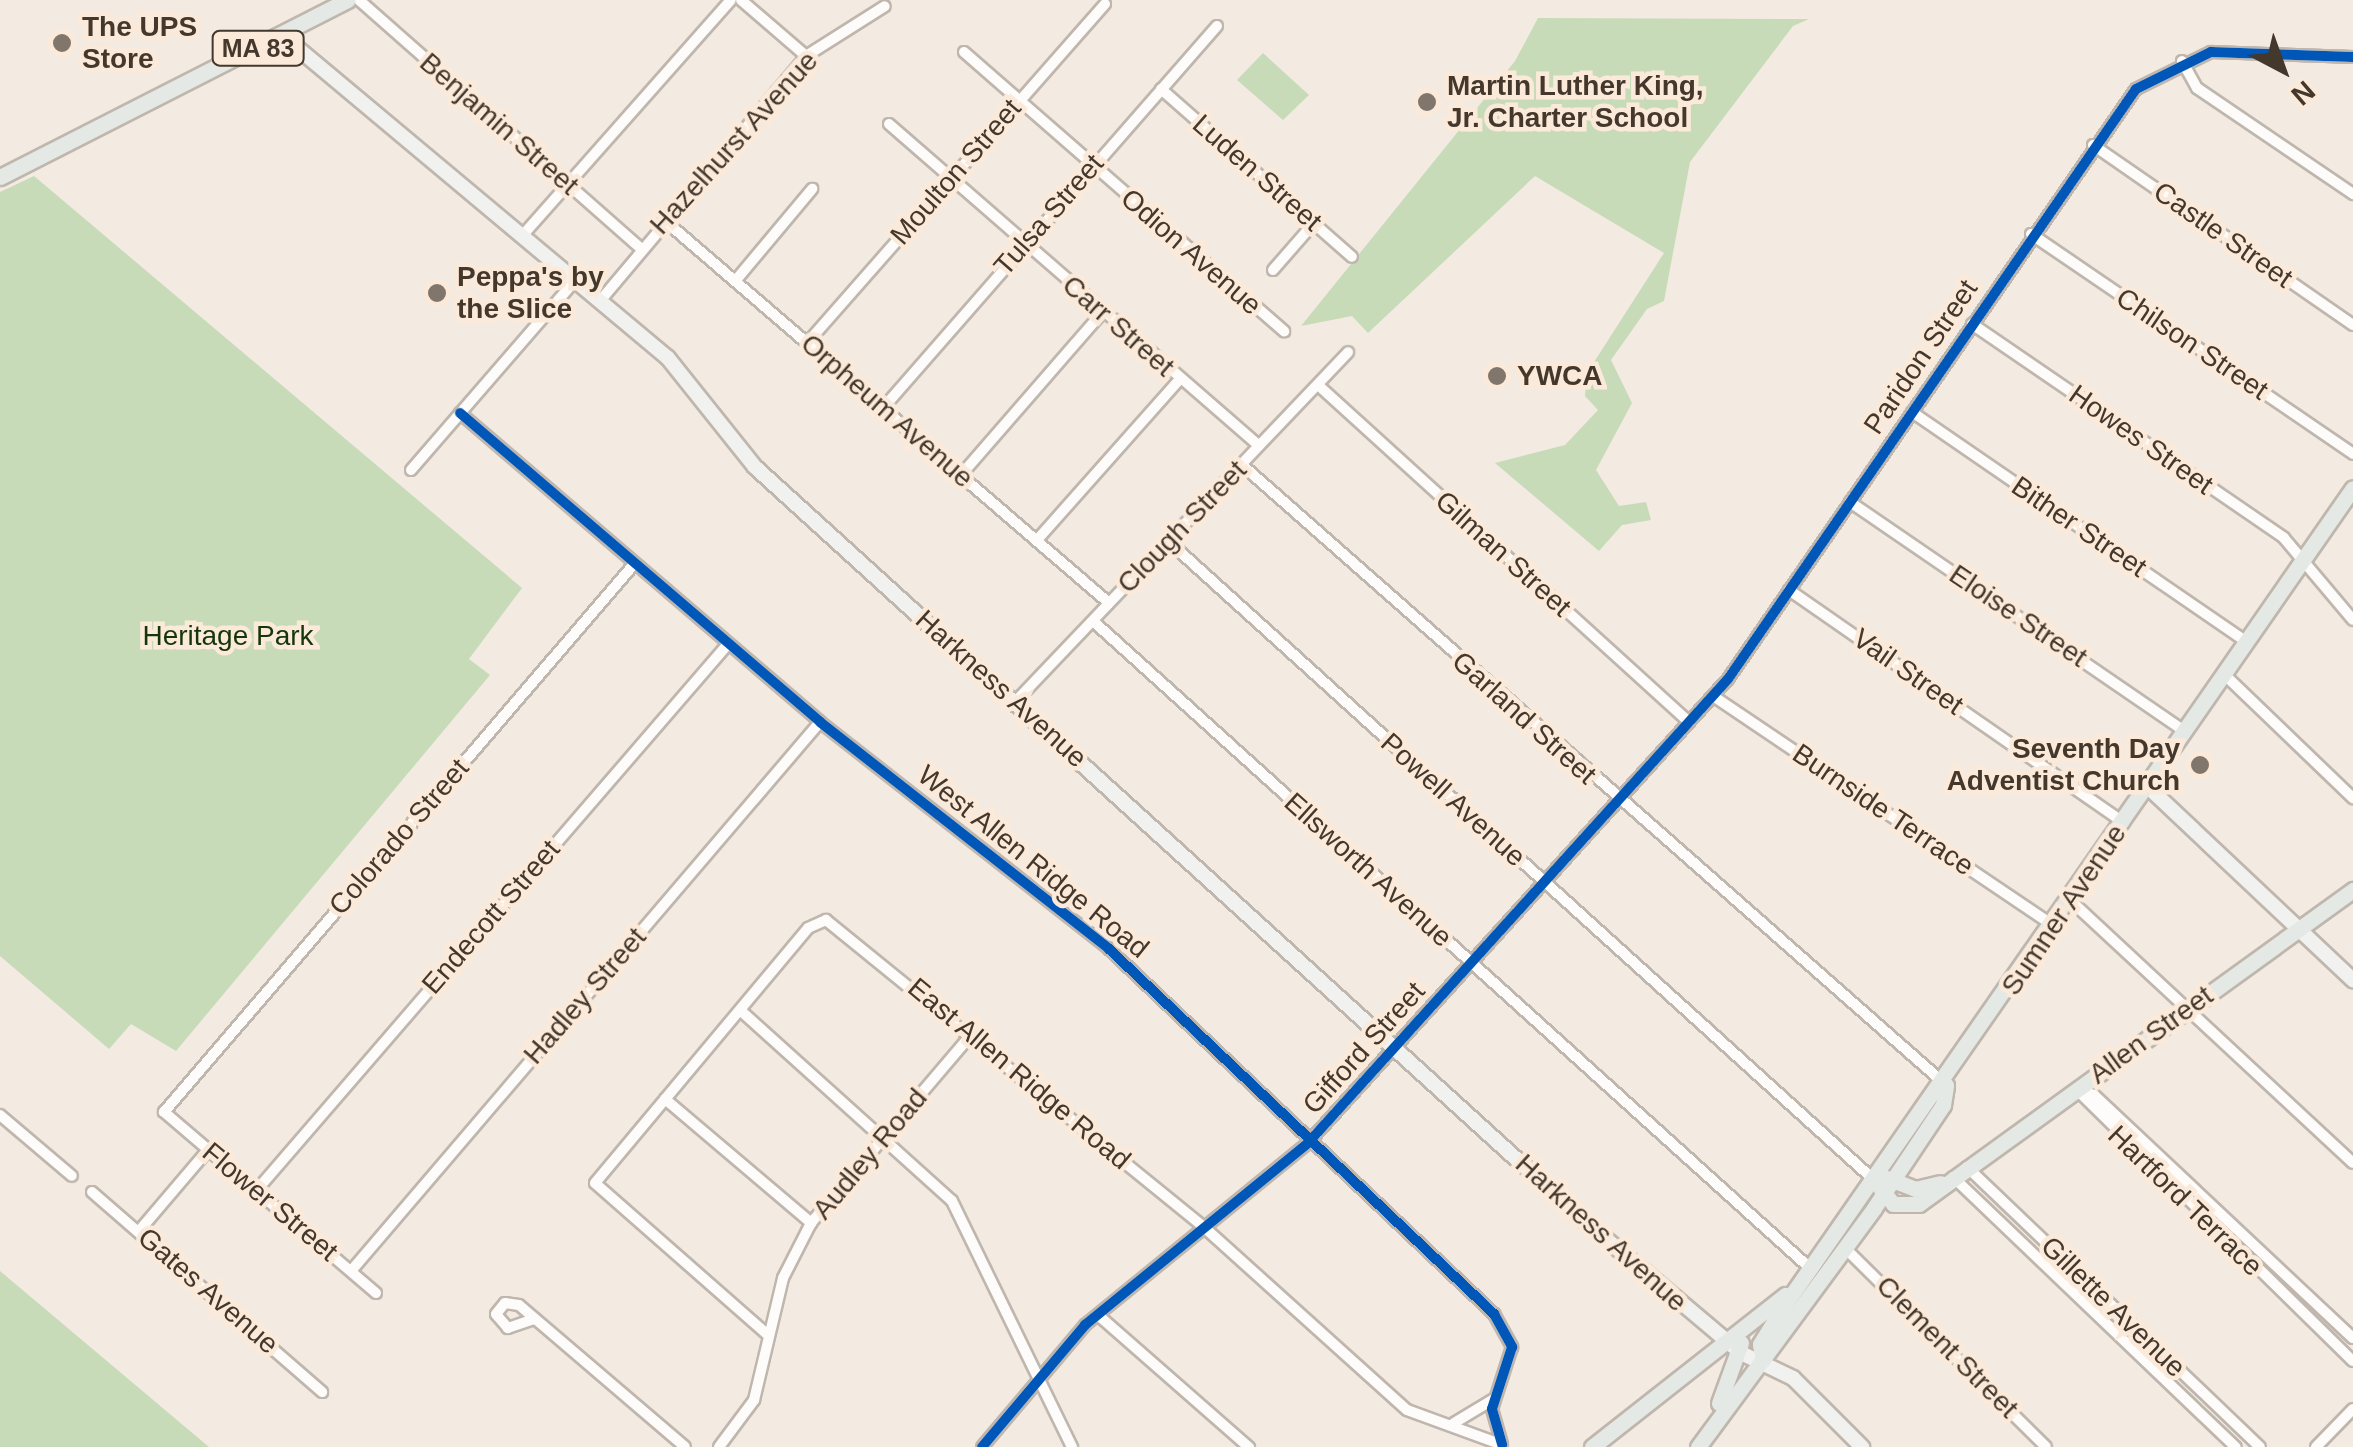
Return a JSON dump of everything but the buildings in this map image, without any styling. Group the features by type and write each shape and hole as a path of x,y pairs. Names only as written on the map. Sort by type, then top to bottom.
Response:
{"main road":[{"name":"MA 83","path":"0,177 348,0"},
{"name":"Harkness Avenue","path":"283,36 684,374 755,467 1396,1048 1736,1345"},
{"name":"Sumner Avenue","path":"1704,1444 1763,1360 1874,1179 1946,1085 2353,488"},
{"path":"2148,787 2353,980"},
{"name":"Allen Street","path":"1882,1197 1915,1206 2353,890"},
{"name":"Sumner Avenue","path":"1817,1274 1846,1249 1882,1197 1943,1105 1946,1085"},
{"path":"1882,1197 1874,1179 1894,1178 1919,1189 1957,1174"},
{"path":"1592,1447 1736,1345 1817,1274"},
{"name":"Sumner Avenue","path":"1704,1444 1736,1345"},
{"path":"1736,1345 1763,1360 1862,1447"}],"street":[{"name":"Benjamin Street","path":"360,0 640,248"},
{"path":"522,236 732,0"},
{"path":"741,0 806,56"},
{"name":"Moulton Street","path":"808,342 1105,4"},
{"name":"Hazelhurst Avenue","path":"600,302 640,248 806,56 886,6"},
{"name":"Tulsa Street","path":"884,407 1217,26"},
{"name":"Paridon Street","path":"1713,696 2093,144 2145,82 2182,62 2220,51 2353,56"},
{"name":"Odion Avenue","path":"964,52 1284,331"},
{"path":"2182,62 2197,88 2353,194"},
{"name":"Luden Street","path":"1161,89 1352,256"},
{"name":"Carr Street","path":"889,124 1259,446"},
{"name":"Castle Street","path":"2093,144 2353,325"},
{"path":"736,280 812,189"},
{"name":"Orpheum Avenue","path":"664,220 1109,603"},
{"path":"1272,270 1314,223"},
{"name":"Chilson Street","path":"2031,234 2353,454"},
{"path":"411,470 575,280"},
{"path":"961,475 1102,313"},
{"name":"Howes Street","path":"1972,324 2284,538 2353,620"},
{"name":"Clough Street","path":"1015,702 1348,352"},
{"path":"1037,540 1180,380"},
{"name":"Gilman Street","path":"1318,384 1689,722"},
{"name":"Bither Street","path":"1912,412 2247,642"},
{"name":"West Allen Ridge Road","path":"460,413 820,722 1109,948 1308,1144 1504,1325 1511,1359 1494,1398 1503,1446"},
{"name":"Garland Street","path":"1242,464 1620,802 1946,1085"},
{"name":"Eloise Street","path":"1850,502 2186,732"},
{"name":"Powell Avenue","path":"1168,540 1874,1179"},
{"name":"Colorado Street","path":"164,1112 634,563"},
{"name":"Vail Street","path":"1789,590 2124,822"},
{"name":"Ellsworth Avenue","path":"1093,621 1817,1274"},
{"name":"Endecott Street","path":"256,1191 728,644"},
{"path":"2225,675 2353,798"},
{"name":"Gifford Street","path":"982,1447 1098,1315 1308,1144 1713,696"},
{"name":"Burnside Terrace","path":"1713,696 2053,926"},
{"name":"Hadley Street","path":"351,1271 820,722"},
{"path":"2070,900 2353,1163"},
{"name":"East Allen Ridge Road","path":"768,1335 604,1199 599,1173 740,1010 826,920 971,1034 1206,1229 1402,1406 1432,1425 1454,1424 1503,1446"},
{"path":"740,1010 885,1134 964,1218 1037,1381 1072,1447"},
{"name":"Audley Road","path":"719,1447 754,1400 768,1335 812,1223 971,1034"},
{"name":"Hartford Terrace","path":"2076,1089 2094,1095 2353,1338"},
{"name":"Hartford Terrace","path":"2076,1089 2353,1361"},
{"path":"665,1099 812,1223"},
{"name":"Flower Street","path":"164,1112 376,1293"},
{"path":"0,1115 72,1176"},
{"path":"140,1230 208,1150"},
{"name":"Gillette Avenue","path":"1957,1174 2130,1324 2260,1447"},
{"name":"Gillette Avenue","path":"1957,1174 2118,1336 2236,1447"},
{"name":"Gates Avenue","path":"92,1192 322,1392"},
{"name":"Clement Street","path":"1846,1249 2046,1447"},
{"path":"1098,1315 1249,1447"},
{"path":"534,1319 685,1447"},
{"path":"2118,1336 2130,1324"},
{"path":"1454,1424 1494,1398"},
{"path":"2316,1447 2353,1409"}],"green space":[{"path":"1538,18 1809,19 1793,26 1690,162 1664,301 1647,309 1611,360 1632,403 1596,470 1619,506 1646,502 1651,520 1622,525 1599,551 1495,463 1565,445 1598,410 1585,396 1587,373 1664,253 1535,176 1368,333 1352,316 1301,326 1515,61"},
{"path":"1263,53 1309,95 1283,120 1237,80"},
{"name":"Heritage Park","path":"34,176 522,588 469,659 490,675 176,1051 131,1024 109,1049 0,956 0,192"},
{"path":"0,1271 209,1447 0,1447"}],"cycle path":[{"path":"982,1447 1085,1325 1307,1144 1728,679 2136,89 2211,52 2353,57"},
{"path":"460,413 820,722 1109,949 1494,1314 1512,1347 1492,1409 1502,1445"}],"place":[{"name":"The UPS Store","path":"62,43"},
{"name":"Martin Luther King, Jr. Charter School","path":"1427,102"},
{"name":"Peppa's by the Slice","path":"437,293"},
{"name":"YWCA","path":"1497,376"},
{"name":"Seventh Day Adventist Church","path":"2200,765"}]}
